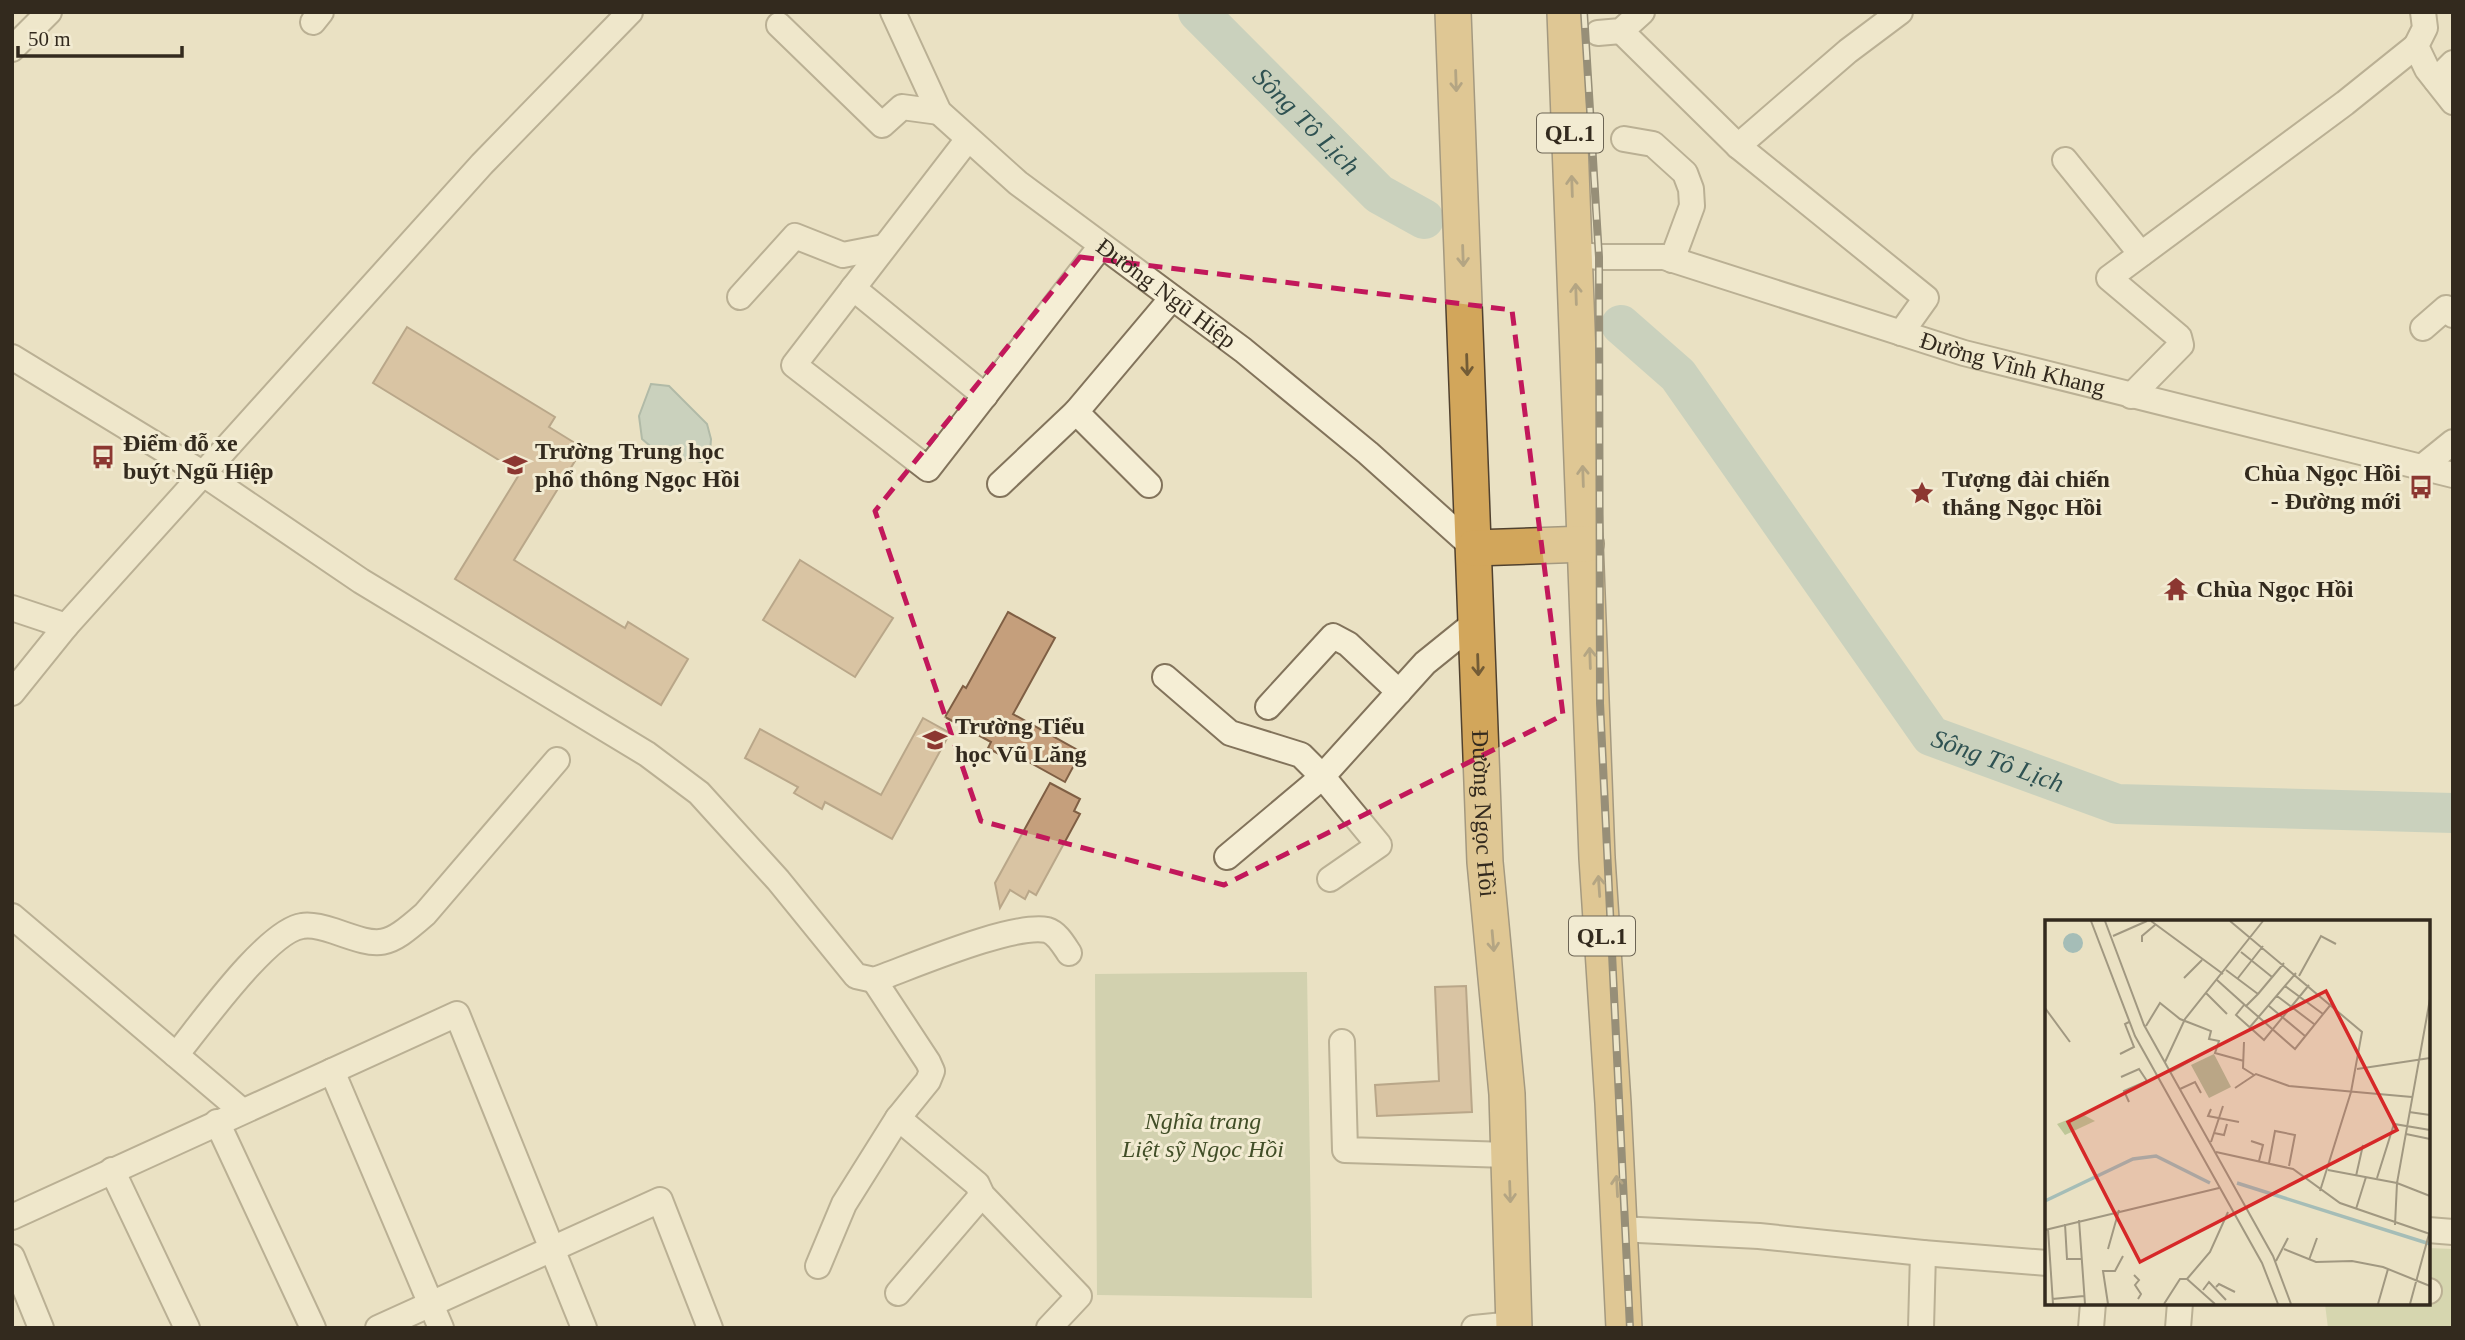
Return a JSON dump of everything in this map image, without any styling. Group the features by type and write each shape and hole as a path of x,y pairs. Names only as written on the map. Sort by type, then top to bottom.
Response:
{"highway":[{"name":"QL.1","path":"1565,12 1597,858 1624,1328"},
{"name":"Đường Ngọc Hồi","path":"1462,13 1461,215 1485,862 1507,1094 1514,1326"},
{"path":"1474,548 1586,544"}],"street":[{"path":"12,49 48,12"},
{"path":"12,693 66,626 482,163 630,12"},
{"name":"Đường Ngũ Hiệp","path":"893,12 939,112 968,139 1018,183 1242,350 1368,453 1474,548"},
{"path":"1643,12 1609,32 1738,146 1926,298 1901,333"},
{"path":"1738,146 1848,51 1900,12"},
{"path":"2132,396 2181,345 2179,337 2109,278 2345,103 2416,46 2425,27 2423,12"},
{"path":"779,25 882,125 902,107 939,112"},
{"path":"2416,46 2427,69 2444,72 2453,102"},
{"path":"968,139 794,365 928,469 1101,246"},
{"path":"1624,139 1653,144 1685,173 1691,189 1692,206 1672,260"},
{"path":"2065,160 2141,254"},
{"path":"740,297 795,236 843,255 884,247"},
{"name":"Đường Vĩnh Khang","path":"1574,254 1599,257 1664,257 1964,353 2453,475"},
{"path":"853,288 985,396"},
{"path":"1000,484 1076,412 1172,298"},
{"path":"2423,328 2446,308 2453,315"},
{"path":"12,357 202,473 361,581 647,754 699,793 778,880 856,976 874,980 1001,935 1035,929 1050,931 1062,941 1069,953"},
{"path":"1076,412 1149,485"},
{"path":"2422,467 2453,442"},
{"path":"12,608 66,626"},
{"path":"1227,857 1322,776 1425,663 1477,621"},
{"path":"1268,707 1333,636 1348,644 1399,692"},
{"path":"1165,677 1230,733 1301,755 1322,776 1379,845 1330,879"},
{"path":"176,1055 254,961 281,936 302,926 324,927 381,944 403,933 425,914 557,760"},
{"path":"12,916 242,1111"},
{"path":"818,1266 844,1204 898,1118 928,1081 932,1071 874,980"},
{"path":"12,1217 457,1014 584,1328"},
{"path":"1342,1042 1345,1150 1508,1155"},
{"path":"332,1071 441,1328"},
{"path":"898,1118 977,1184 982,1195 1079,1296 1049,1328"},
{"path":"217,1122 313,1328"},
{"path":"112,1170 187,1328"},
{"path":"898,1293 982,1195"},
{"path":"378,1328 660,1200 710,1328"},
{"path":"1619,1229 1759,1236 2045,1263"},
{"path":"2430,1230 2453,1232"},
{"path":"1921,1328 1923,1253"},
{"path":"12,1257 41,1328"},
{"path":"2091,1328 2093,1305"},
{"path":"2178,1328 2180,1305"},
{"path":"1474,1328 1514,1326"}],"highlighted area":[{"path":"1080,257 1512,310 1563,715 1224,885 981,821 875,511"}],"green space":[{"name":"Nghĩa trang Liệt sỹ Ngọc Hồi","path":"1307,972 1312,1298 1097,1295 1095,974"},
{"path":"2430,1248 2453,1249 2453,1328 2328,1328 2325,1305 2430,1305"}],"water":[{"path":"651,384 669,386 707,424 711,439 710,453 704,462 662,456 642,439 639,416"}],"building":[{"path":"407,327 555,417 549,427 583,448 514,560 625,628 628,622 688,659 661,705 455,579 520,473 373,383"},
{"path":"800,560 893,618 855,677 763,620"},
{"path":"1008,612 1055,638 1013,714 1081,752 1065,782 1011,752 1008,759 988,748 991,742 945,717 963,686 966,688"},
{"path":"923,718 950,733 892,839 825,802 822,809 794,793 798,787 745,758 760,729 881,795"},
{"path":"1050,783 1080,799 1074,811 1080,814 1036,895 1029,891 1025,899 1010,890 1000,908 995,883"},
{"path":"1466,986 1472,1112 1377,1116 1375,1085 1439,1081 1435,987"}],"waterway":[{"name":"Sông Tô Lịch","path":"1198,12 1379,194 1424,219"},
{"name":"Sông Tô Lịch","path":"1621,325 1678,375 1931,736 2117,804 2453,813"}],"railway":[{"path":"1584,12 1599,257 1600,703 1630,1328"}],"place":[{"name":"Điểm đỗ xe buýt Ngũ Hiệp","path":"103,457"},
{"name":"Trường Trung học phổ thông Ngọc Hồi","path":"515,465"},
{"name":"Chùa Ngọc Hồi - Đường mới","path":"2421,487"},
{"name":"Tượng đài chiến thắng Ngọc Hồi","path":"1922,493"},
{"name":"Chùa Ngọc Hồi","path":"2176,589"},
{"name":"Trường Tiểu học Vũ Lăng","path":"935,740"}]}
